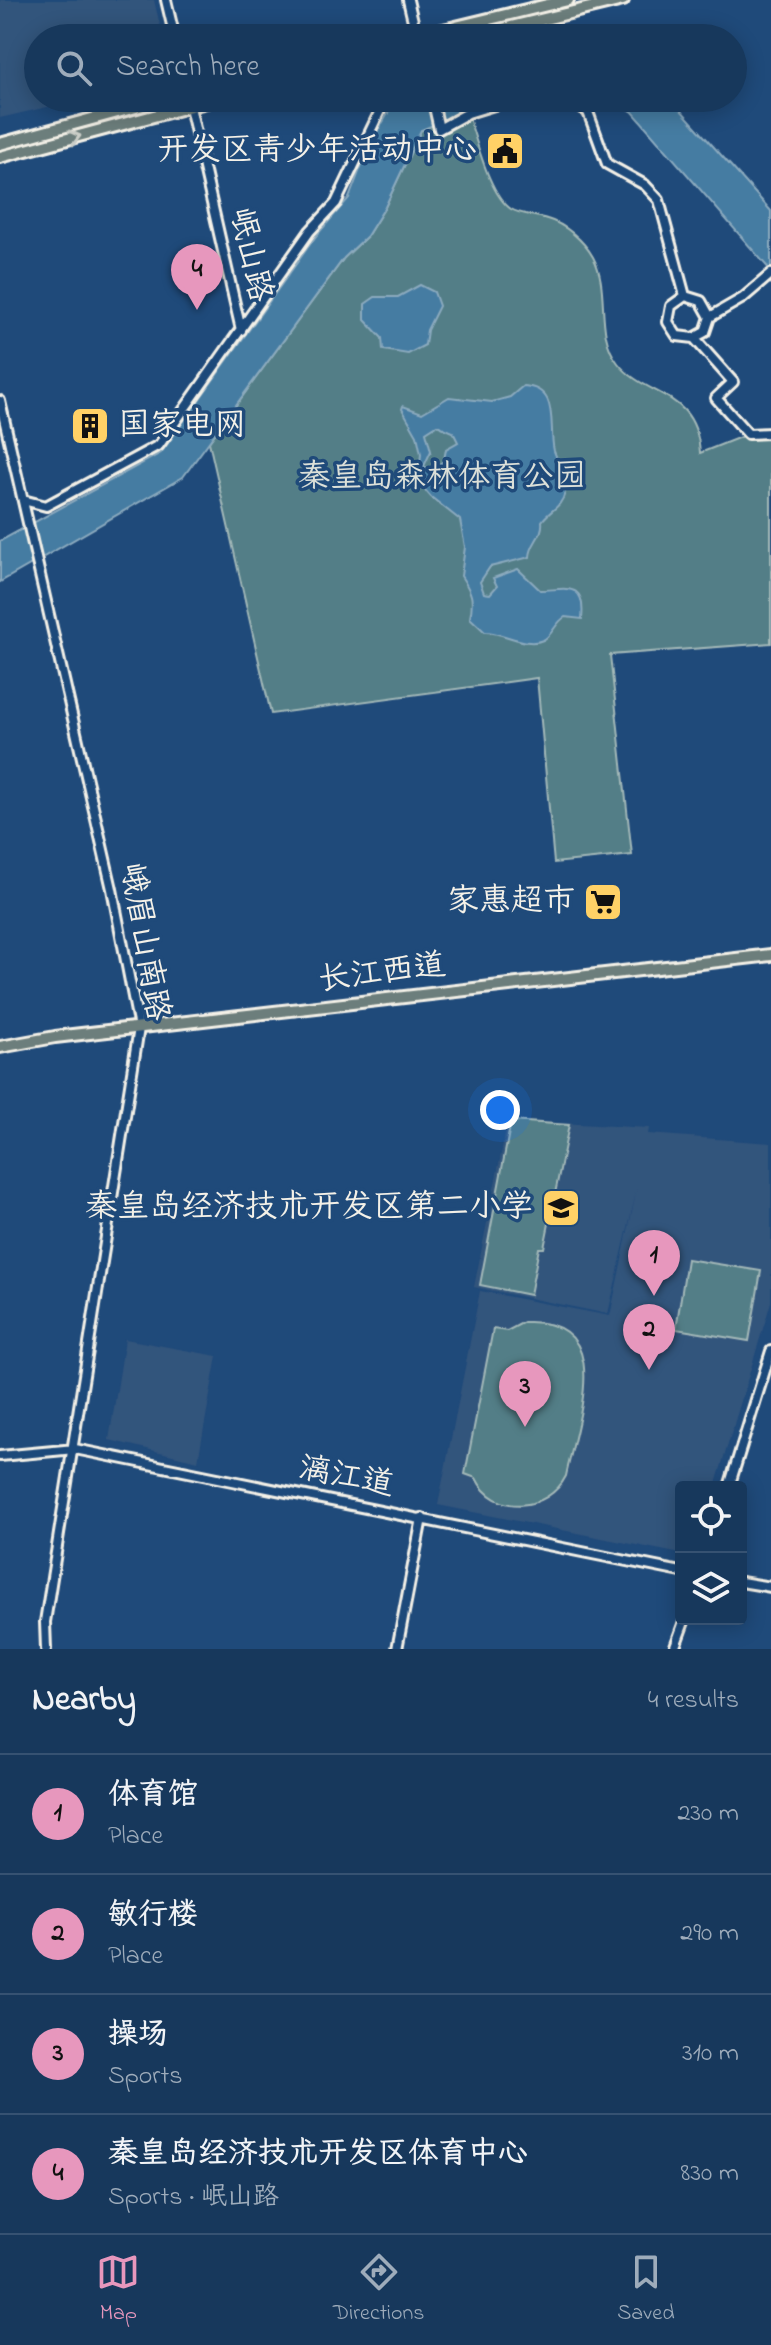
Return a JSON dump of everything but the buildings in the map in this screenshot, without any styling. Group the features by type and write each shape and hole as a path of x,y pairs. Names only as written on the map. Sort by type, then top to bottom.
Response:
{"main road":[{"path":"469,24 568,0"},
{"path":"524,24 623,0"},
{"path":"0,144 118,112"},
{"path":"0,157 155,112"},
{"name":"长江西道","path":"0,1047 771,955"}],"street":[{"path":"166,0 172,24"},
{"path":"408,0 413,24"},
{"name":"岷山路","path":"191,112 241,330"},
{"path":"23,500 46,506 159,445 310,231 336,203 379,112"},
{"path":"435,112 439,129 471,112"},
{"path":"588,112 607,164 645,185 659,200 685,296"},
{"path":"685,296 671,306 668,322 677,336 694,338 705,332 710,317 743,298 771,274"},
{"path":"685,296 701,301 710,317"},
{"path":"694,338 733,382 716,398 748,434 771,433"},
{"name":"峨眉山南路","path":"0,401 112,889 139,1028 75,1449 45,1622 46,1649"},
{"path":"731,1481 771,1351"},
{"name":"漓江道","path":"0,1456 75,1449 675,1571"},
{"path":"397,1649 422,1518"},
{"path":"747,1583 771,1587"},
{"path":"674,1649 683,1625"}],"shaded area":[{"path":"0,0 154,0 160,24 24,24 26,112 0,118"},
{"path":"389,112 457,112 421,130 385,207 367,236 344,258 183,477 0,582 0,541 161,453 316,236 349,198 369,146"},
{"path":"633,112 683,112 771,211 771,271"},
{"path":"420,285 434,292 439,306 427,330 425,345 408,354 383,350 382,338 365,320 365,304 375,297 398,297"},
{"path":"523,386 543,393 550,410 554,451 566,486 561,501 542,521 530,557 490,567 480,582 484,593 490,594 497,586 493,578 518,569 540,590 572,590 581,598 582,607 582,619 565,617 546,638 536,642 485,632 470,618 471,596 461,576 465,547 460,520 431,497 418,482 421,454 417,435 402,409 403,406 422,413 449,397 492,402 510,397","holes":["437,425 453,432 458,442 446,449 444,460 432,471 424,466 431,451 426,432"]},
{"path":"508,1120 649,1128 648,1134 771,1143 771,1302 717,1481 675,1481 675,1553 438,1505 480,1291 610,1316 637,1188 608,1314 474,1287"},
{"path":"125,1339 217,1356 198,1461 109,1440"}],"green space":[{"name":"秦皇岛森林体育公园","path":"455,112 467,112 488,176 511,209 554,221 585,245 598,270 606,338 611,351 629,375 680,406 696,432 700,453 748,434 771,433 771,643 610,655 632,855 554,863 537,678 271,714 209,442 344,258 367,236 385,207 421,130 448,119"},
{"path":"511,1121 569,1125 544,1248 539,1248 530,1295 480,1285"},
{"path":"687,1259 761,1271 749,1341 676,1329"},
{"path":"524,1322 553,1325 572,1336 581,1354 584,1376 582,1402 566,1476 547,1497 521,1505 495,1499 476,1478 465,1474 493,1329 507,1331"}],"place":[{"name":"开发区青少年活动中心","path":"505,151"},
{"name":"秦皇岛经济技术开发区体育中心","path":"197,310"},
{"name":"国家电网","path":"90,426"},
{"name":"家惠超市","path":"603,902"},
{"name":"秦皇岛经济技术开发区第二小学","path":"561,1208"},
{"name":"体育馆","path":"654,1296"},
{"name":"敏行楼","path":"649,1370"},
{"name":"操场","path":"525,1427"}]}
